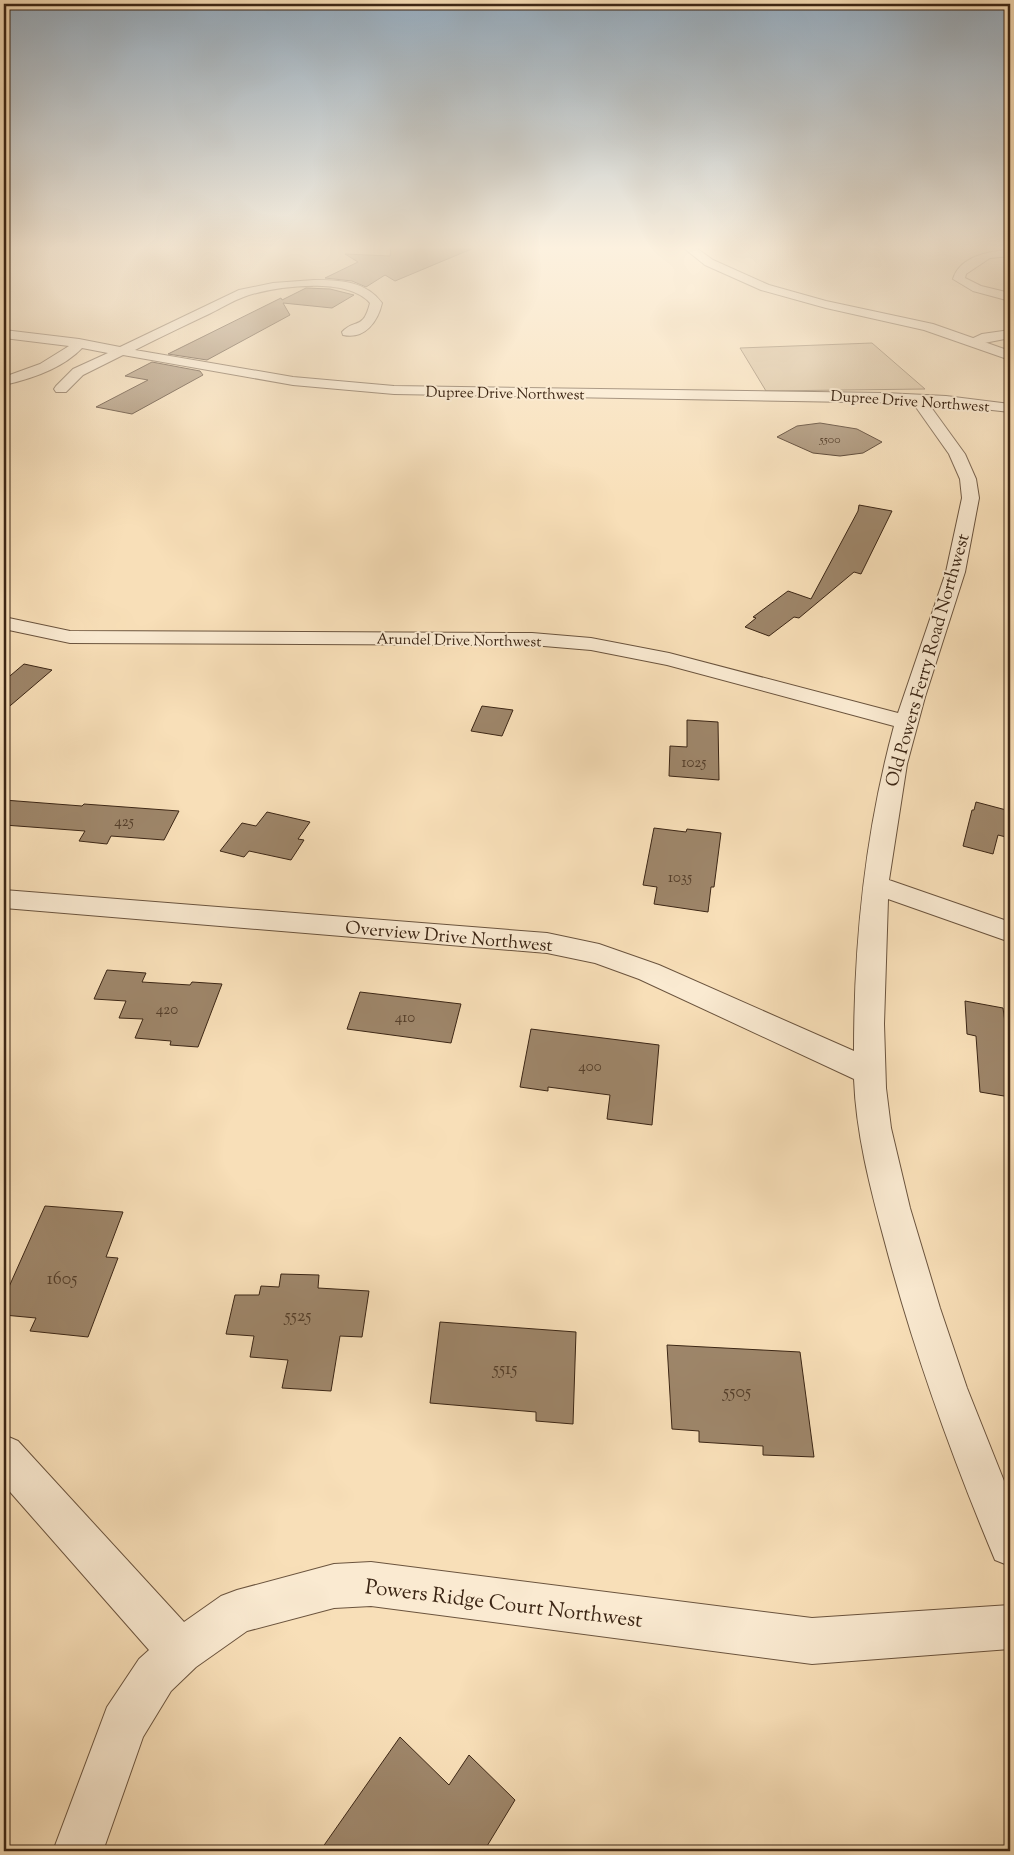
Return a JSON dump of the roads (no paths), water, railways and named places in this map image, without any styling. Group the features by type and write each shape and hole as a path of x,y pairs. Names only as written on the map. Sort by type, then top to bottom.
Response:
{"street":[{"path":"62,389 78,372 162,332"},
{"path":"944,332 974,341 1010,356"},
{"name":"Dupree Drive Northwest","path":"4,334 79,343 293,381 394,390 917,398 1010,408"},
{"path":"974,341 1010,334"},
{"path":"4,374 62,347 79,343"},
{"path":"4,381 41,368 73,351 79,343"},
{"name":"Old Powers Ferry Road Northwest","path":"917,398 964,465 970,491 962,550 906,722 888,797 875,885 869,973 869,1072 882,1165 917,1300 970,1453 1010,1545"},
{"name":"Arundel Drive Northwest","path":"4,623 70,637 532,639 591,644 669,659 906,722"},
{"path":"875,885 1010,932"},
{"name":"Overview Drive Northwest","path":"4,899 547,943 599,954 649,972 869,1072"},
{"path":"4,1455 180,1651"},
{"name":"Powers Ridge Court Northwest","path":"78,1851 124,1724 155,1675 180,1651 237,1612 334,1586 371,1584 812,1641 1010,1627"}]}
